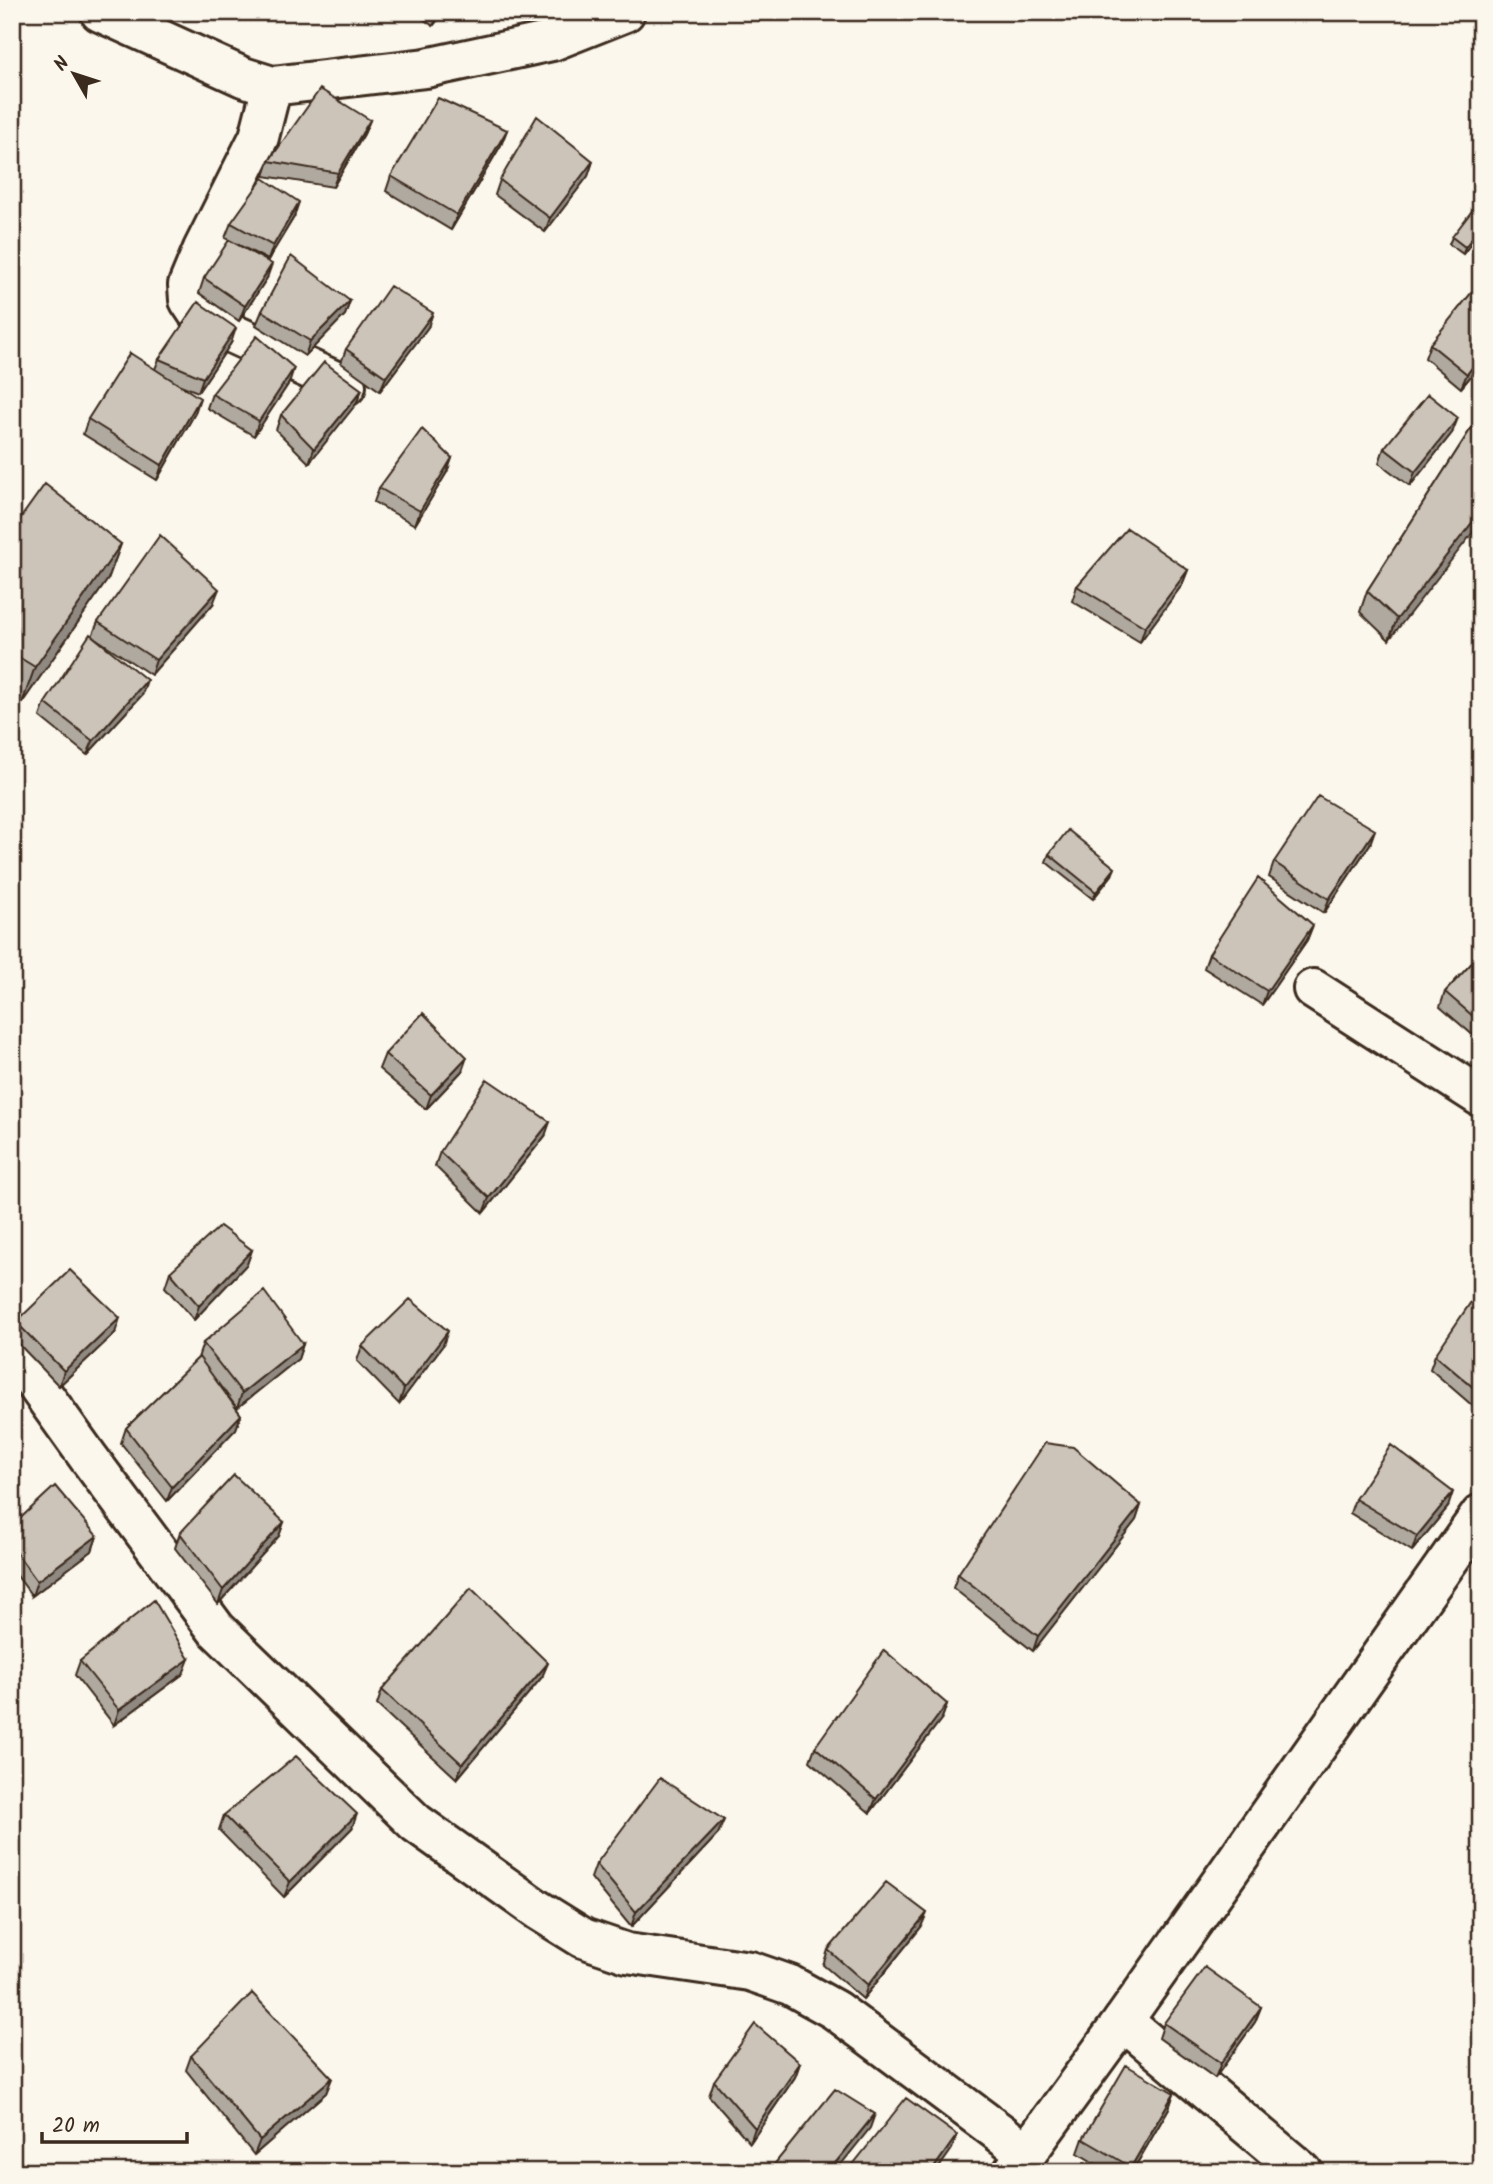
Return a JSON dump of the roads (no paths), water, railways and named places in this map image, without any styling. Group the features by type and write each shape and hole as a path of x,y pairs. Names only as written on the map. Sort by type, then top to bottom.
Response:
{"street":[{"path":"100,12 243,77 272,86 426,68 552,41 625,12"},
{"path":"272,86 259,138 202,249 188,285 189,300 197,312 218,327 346,386"},
{"path":"1313,989 1481,1097"},
{"path":"12,1351 216,1629 416,1823 538,1910 583,1938 627,1953 750,1971 790,1985 835,2010 1020,2162 1123,2021 1481,1514"},
{"path":"1123,2021 1303,2172"}]}
